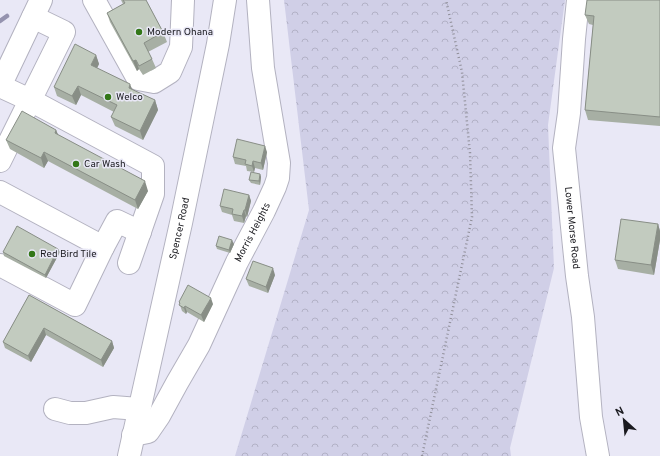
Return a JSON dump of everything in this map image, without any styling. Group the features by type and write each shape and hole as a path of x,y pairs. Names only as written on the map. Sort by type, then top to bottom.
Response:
{"street":[{"path":"94,0 138,79 154,82 170,72 181,48 183,0"},
{"name":"Spencer Road","path":"128,456 181,224 218,44 225,0"},
{"name":"Morris Heights","path":"133,434 148,432 159,416 199,345 238,262 264,212 278,178 279,163 263,68 258,0"},
{"name":"Lower Morse Road","path":"578,0 569,113 564,148 577,276 583,317 591,417 598,456"},
{"path":"0,161 30,100 64,32 37,8 0,86 30,100 152,166 153,194 129,263"},
{"path":"0,192 103,247"},
{"path":"0,265 75,305 117,221 140,232"},
{"path":"55,409 70,413 86,413 113,407 139,409"}],"path":[{"path":"422,456 472,217 470,153 462,72 446,0"}],"green space":[{"path":"284,0 565,0 548,125 554,268 510,448 511,456 235,456 309,210"}],"building":[{"name":"Modern Ohana","path":"123,0 146,0 163,32 144,43 152,59 139,66 136,60 133,61 107,13 125,3"},
{"path":"587,0 660,0 660,117 585,110 594,16 585,15"},
{"name":"Welco","path":"75,44 96,55 91,65 130,84 129,88 155,100 140,131 111,117 117,105 78,86 72,96 54,87"},
{"name":"Car Wash","path":"22,111 56,130 55,133 145,181 135,200 44,152 41,158 6,140"},
{"path":"237,139 265,146 261,163 253,161 252,166 245,164 246,160 233,157"},
{"path":"251,172 260,174 259,181 249,180"},
{"path":"224,189 249,195 242,216 232,214 233,209 220,206"},
{"path":"621,219 658,224 651,265 615,260"},
{"name":"Red Bird Tile","path":"17,226 58,249 45,275 3,252"},
{"path":"219,236 232,240 229,250 216,246"},
{"path":"253,261 273,268 266,287 246,279"},
{"path":"188,285 211,298 201,315 185,306 184,308 179,305 179,302"},
{"path":"29,295 112,341 101,360 44,328 28,356 3,342"}],"waterway":[{"path":"0,21 7,16"}],"place":[{"name":"Modern Ohana","path":"139,32"},
{"name":"Welco","path":"108,97"},
{"name":"Car Wash","path":"76,164"},
{"name":"Red Bird Tile","path":"32,254"}]}
